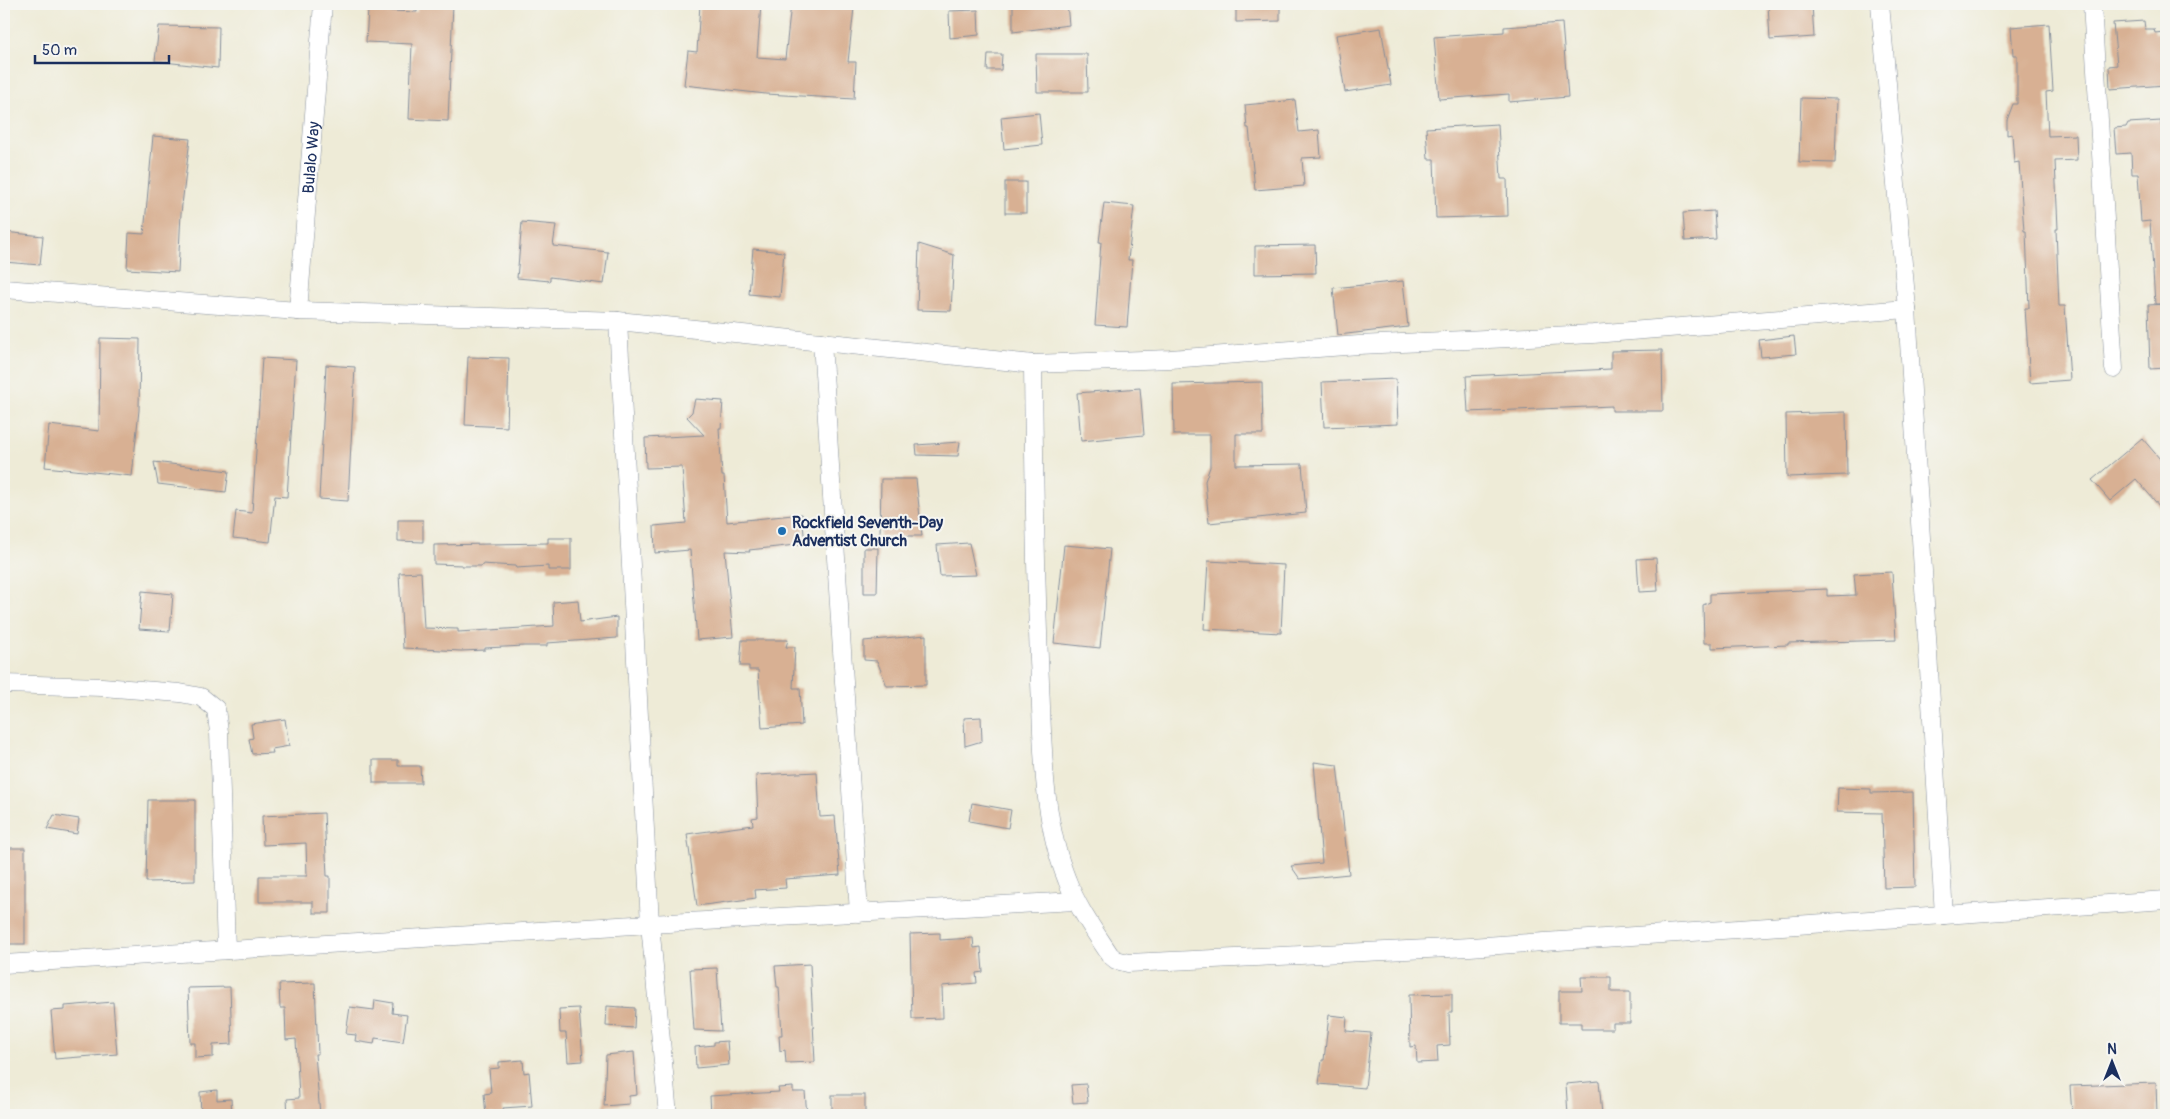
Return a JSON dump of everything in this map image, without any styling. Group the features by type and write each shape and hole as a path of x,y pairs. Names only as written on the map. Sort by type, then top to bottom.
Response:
{"street":[{"name":"Bulalo Way","path":"298,311 322,4"},
{"path":"1880,4 1907,309 1944,915"},
{"path":"2092,4 2114,369"},
{"path":"4,289 298,311 618,322 1033,364 1152,360 1359,345 1593,334 1907,309"},
{"path":"618,322 650,924 668,1115"},
{"path":"822,342 859,913"},
{"path":"1033,364 1035,567 1043,750 1050,816 1060,859 1076,901 1110,956 1116,960 1128,963 1470,948 2166,900"},
{"path":"4,684 102,687 180,694 201,697 216,709 219,732 226,950"},
{"path":"4,964 650,924 1076,901"}],"building":[{"path":"417,4 453,4 448,121 409,119 412,44 366,42 368,10 417,12"},
{"path":"700,4 761,4 757,57 785,59 791,4 820,4 854,8 848,62 856,62 854,99 766,94 684,85 688,51 697,52"},
{"path":"1013,4 1067,4 1069,25 1013,32"},
{"path":"1236,4 1280,4 1280,21 1236,22"},
{"path":"1768,4 1812,4 1814,37 1770,40"},
{"path":"978,10 979,35 950,38 949,11"},
{"path":"2144,21 2145,29 2154,29 2155,33 2164,32 2166,85 2110,89 2109,66 2117,65 2113,23"},
{"path":"1562,23 1568,97 1509,102 1509,94 1439,99 1434,37 1504,32 1504,27"},
{"path":"2049,24 2053,91 2046,92 2048,136 2076,135 2077,160 2055,161 2059,306 2065,306 2070,380 2030,383 2025,308 2029,308 2026,231 2024,231 2019,162 2014,163 2012,134 2007,135 2007,120 2013,104 2017,104 2017,55 2013,55 2011,27"},
{"path":"159,26 219,27 218,68 155,61"},
{"path":"1381,28 1391,85 1345,92 1336,35"},
{"path":"988,54 1002,54 1001,70 987,70"},
{"path":"1036,54 1087,54 1088,92 1037,92"},
{"path":"1801,98 1837,99 1835,163 1799,162"},
{"path":"1295,100 1299,132 1319,130 1321,157 1302,158 1304,186 1255,190 1245,105"},
{"path":"1039,113 1042,145 1004,149 1001,117"},
{"path":"2161,121 2161,126 2166,126 2166,304 2155,304 2150,221 2141,222 2138,174 2132,174 2131,153 2116,154 2114,128 2126,127 2128,123"},
{"path":"1498,124 1501,179 1507,179 1508,216 1436,218 1434,159 1428,159 1426,128"},
{"path":"153,136 190,139 181,213 178,272 127,269 129,233 144,234"},
{"path":"1005,182 1026,182 1026,213 1005,213"},
{"path":"1104,203 1134,206 1128,260 1132,260 1127,327 1095,325 1101,242 1099,242"},
{"path":"1714,211 1716,239 1685,241 1683,213"},
{"path":"522,222 556,225 553,246 608,252 604,284 550,277 550,281 517,278"},
{"path":"4,232 43,236 40,265 4,262"},
{"path":"919,244 954,255 951,311 917,310"},
{"path":"1315,245 1316,273 1255,274 1255,246"},
{"path":"753,249 784,252 780,297 749,294"},
{"path":"1403,281 1408,327 1338,335 1333,288"},
{"path":"2166,304 2166,368 2150,369 2148,305"},
{"path":"1794,336 1796,354 1761,357 1759,340"},
{"path":"100,338 140,339 139,410 132,476 45,467 49,425 99,431"},
{"path":"1662,350 1663,411 1612,411 1612,406 1468,412 1466,376 1611,369 1611,351"},
{"path":"468,357 509,358 507,427 465,425"},
{"path":"262,358 296,360 287,497 275,496 270,542 233,538 236,511 252,513"},
{"path":"326,365 355,367 348,501 319,499"},
{"path":"1396,379 1398,424 1324,427 1322,382"},
{"path":"1262,382 1263,434 1236,434 1236,465 1302,464 1306,513 1209,523 1205,481 1210,467 1210,435 1174,435 1173,384"},
{"path":"1140,388 1144,435 1081,441 1077,393"},
{"path":"695,399 723,401 721,428 719,428 727,522 802,514 805,544 749,550 750,552 725,551 733,637 697,640 690,550 655,553 654,526 686,523 682,467 646,468 645,438 704,435 687,417 692,412"},
{"path":"1846,412 1847,475 1787,477 1786,414"},
{"path":"2142,438 2166,466 2166,514 2136,479 2110,501 2092,480"},
{"path":"960,442 958,456 917,455 916,445"},
{"path":"154,462 229,471 226,492 158,484"},
{"path":"881,479 916,479 922,536 880,536"},
{"path":"398,520 423,520 423,542 398,541"},
{"path":"548,538 571,538 571,570 548,570 548,566 516,568 515,566 482,564 482,566 462,566 434,564 434,545 548,543"},
{"path":"969,543 976,575 940,576 937,545"},
{"path":"1064,545 1110,549 1100,648 1054,643"},
{"path":"864,548 878,548 877,593 864,593"},
{"path":"1656,558 1658,591 1639,592 1637,559"},
{"path":"1208,561 1284,565 1281,633 1204,629"},
{"path":"421,572 424,628 458,629 458,632 554,626 553,602 578,600 580,622 617,617 617,638 547,643 547,646 485,648 485,650 461,651 403,648 399,573"},
{"path":"1892,572 1896,640 1788,643 1788,645 1712,648 1712,643 1704,643 1703,605 1710,602 1710,594 1827,589 1827,596 1856,595 1854,574"},
{"path":"142,591 173,594 170,631 139,629"},
{"path":"926,635 926,685 887,686 877,661 864,660 864,641"},
{"path":"742,640 788,640 786,647 795,647 793,688 800,688 802,725 762,728 758,670 749,670 749,666 740,666"},
{"path":"981,717 982,741 965,746 964,718"},
{"path":"285,719 289,746 272,749 273,753 252,754 249,739 253,738 251,724"},
{"path":"373,760 398,760 398,766 420,766 421,783 373,783"},
{"path":"1314,762 1337,765 1349,874 1300,879 1291,866 1322,863"},
{"path":"817,772 820,817 835,816 840,875 785,879 786,888 755,890 756,898 697,906 687,834 753,825 752,818 758,817 756,775"},
{"path":"1838,788 1871,789 1871,793 1913,792 1915,887 1884,888 1882,813 1837,812"},
{"path":"148,800 195,800 195,881 146,882"},
{"path":"972,803 1011,810 1008,828 969,821"},
{"path":"324,813 327,876 330,876 330,913 313,913 313,902 259,902 259,876 307,876 306,843 263,845 262,816"},
{"path":"54,815 79,819 77,834 47,829"},
{"path":"4,848 25,848 25,944 4,944"},
{"path":"940,933 940,940 973,938 974,948 981,947 983,972 976,973 977,983 942,986 943,1018 912,1019 910,934"},
{"path":"810,964 815,1062 786,1063 785,1050 780,1051 779,1035 782,1035 779,987 777,987 775,966"},
{"path":"717,968 721,1031 694,1030 690,969"},
{"path":"1581,977 1611,977 1611,992 1630,992 1630,1023 1613,1023 1613,1029 1581,1029 1581,1023 1559,1023 1559,991 1582,991"},
{"path":"315,983 318,1054 315,1054 320,1115 288,1115 287,1099 299,1098 296,1039 286,1040 285,1008 280,1008 279,984"},
{"path":"230,987 232,1044 213,1045 213,1057 195,1058 195,1043 190,1043 188,988"},
{"path":"1452,994 1452,1012 1449,1012 1450,1045 1437,1046 1438,1062 1417,1063 1416,1046 1410,1047 1409,995"},
{"path":"375,1000 393,1003 392,1013 407,1015 403,1042 375,1038 374,1044 355,1041 356,1035 346,1034 350,1007 374,1010"},
{"path":"113,1002 117,1054 55,1059 51,1011 65,1010 65,1006"},
{"path":"607,1006 635,1008 634,1028 606,1026"},
{"path":"579,1008 583,1061 568,1062 566,1033 560,1033 559,1009"},
{"path":"1329,1015 1347,1017 1346,1031 1371,1033 1365,1088 1319,1084 1322,1060 1324,1060"},
{"path":"727,1041 729,1065 696,1068 695,1047 714,1045 714,1042"},
{"path":"634,1052 637,1095 629,1096 629,1104 604,1106 606,1055"},
{"path":"523,1060 524,1073 529,1072 532,1106 503,1108 504,1114 486,1115 484,1094 491,1093 489,1069 499,1068 499,1062"},
{"path":"1599,1081 1602,1115 1568,1115 1566,1084"},
{"path":"2156,1083 2157,1115 2072,1115 2070,1086"},
{"path":"1086,1084 1088,1102 1073,1103 1071,1085"},
{"path":"793,1087 793,1092 805,1092 807,1115 711,1115 710,1096 779,1092 778,1088"},
{"path":"217,1090 217,1100 231,1099 232,1115 201,1115 200,1092"},
{"path":"832,1095 865,1095 865,1115 832,1115"}],"place":[{"name":"Rockfield Seventh-Day Adventist Church","path":"782,531"}]}
